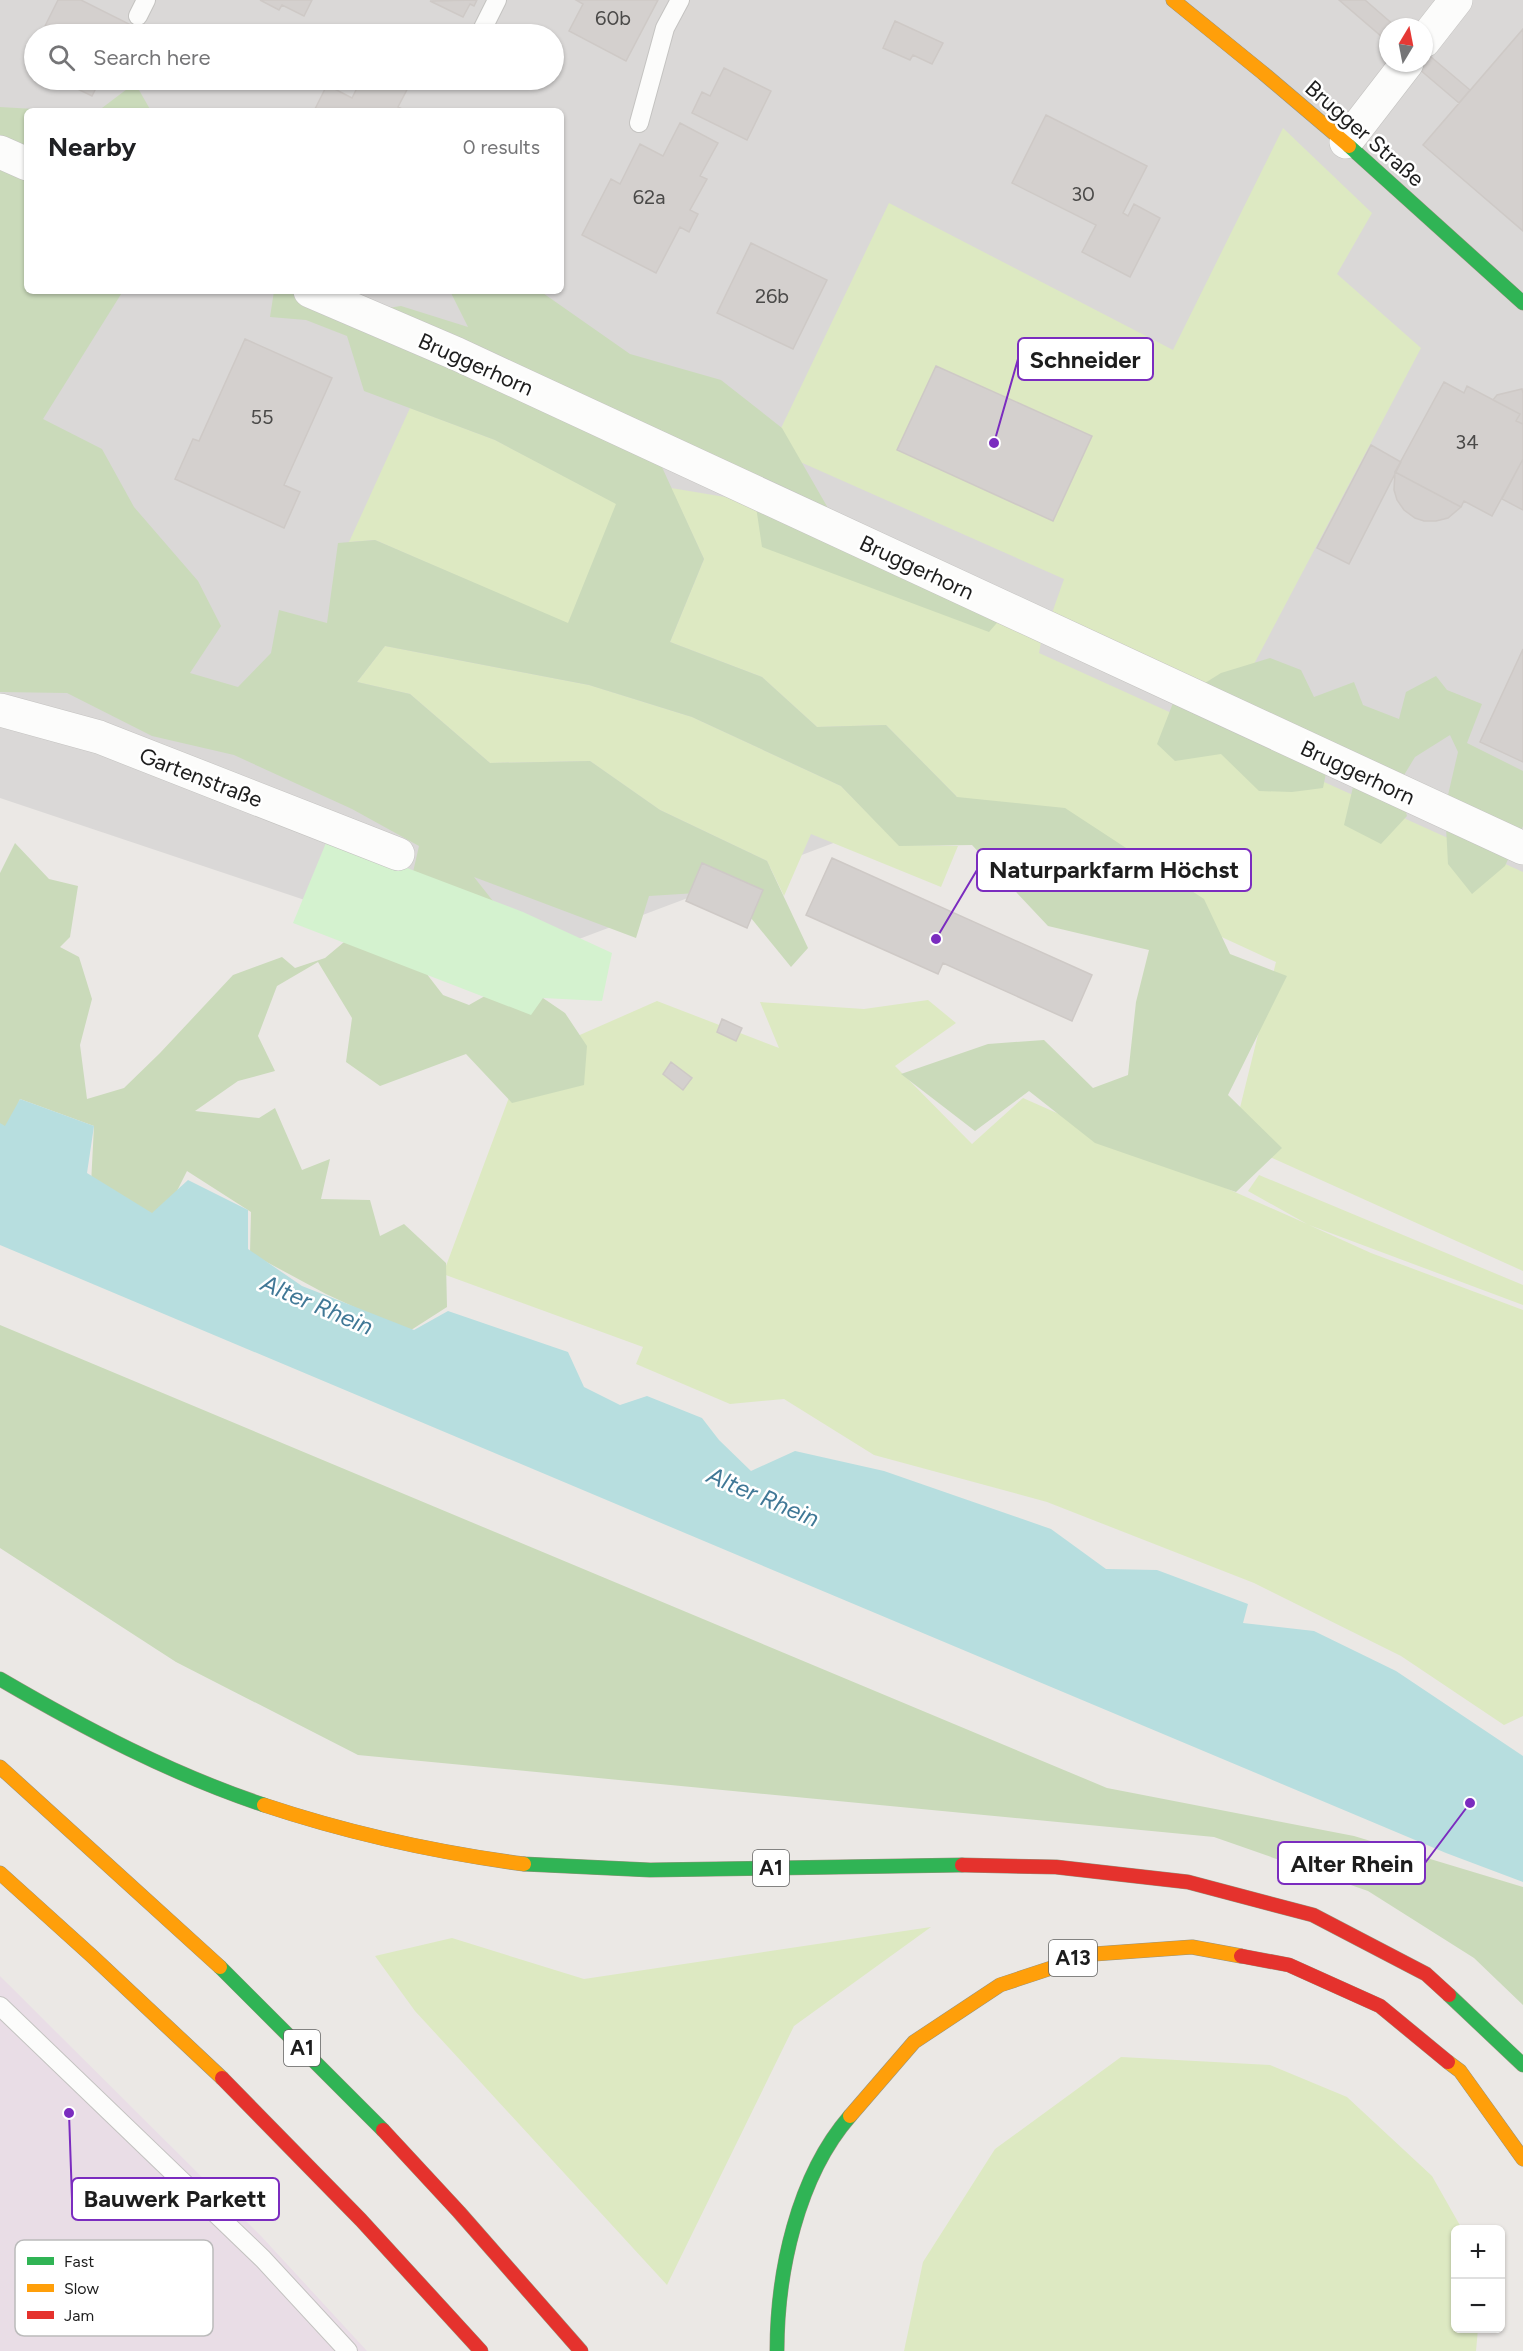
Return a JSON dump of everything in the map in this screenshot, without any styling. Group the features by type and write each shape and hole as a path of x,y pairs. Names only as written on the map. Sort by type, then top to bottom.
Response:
{"main road":[{"name":"Brugger Straße","path":"1173,0 1232,46 1346,142 1523,303"},
{"name":"A1","path":"0,1679 144,1756 257,1803 311,1822 364,1836 469,1857 524,1864 616,1870 916,1864 1046,1866 1142,1875 1238,1892 1315,1917 1388,1951 1449,1992 1483,2023 1523,2066"},
{"name":"A1","path":"0,1767 245,1990 443,2195 581,2351"},
{"path":"0,1873 68,1932 278,2134 481,2351"},
{"name":"A13","path":"777,2351 783,2274 794,2228 820,2161 856,2104 876,2079 908,2048 962,2006 1029,1972 1069,1959 1148,1945 1203,1947 1282,1963 1337,1984 1359,1994 1408,2025 1453,2063 1492,2109 1523,2158"}],"street":[{"path":"1433,29 1456,0"},
{"path":"1346,142 1400,72"},
{"path":"0,152 24,163"},
{"name":"Bruggerhorn","path":"317,294 479,364 1523,848"},
{"name":"Gartenstraße","path":"0,710 99,737 398,854"}],"lane":[{"path":"485,24 497,0"},
{"path":"639,123 665,28 680,0"},
{"path":"0,2006 263,2259 348,2351"}],"shaded area":[{"path":"0,0 1523,0 1523,930 1154,722 505,967 0,798"},
{"path":"0,1976 261,2236 367,2351 0,2351"}],"green space":[{"path":"126,90 139,90 149,108 102,108"},
{"path":"0,107 24,108 24,294 121,294 43,419 102,449 134,507 198,581 221,626 190,673 238,687 271,653 279,610 327,623 338,543 375,540 568,623 616,504 495,440 364,391 347,336 306,320 270,317 274,294 313,294 340,315 401,306 468,327 452,294 544,294 630,354 721,380 782,428 840,529 1015,602 989,632 762,547 754,493 645,430 704,559 670,642 762,677 817,727 886,725 957,797 1065,808 1204,899 1230,954 1287,976 1228,1095 1282,1148 1236,1192 1095,1143 1029,1091 975,1131 901,1074 988,1044 1044,1040 1093,1088 1128,1075 1136,1002 1149,950 1048,926 972,845 899,846 841,786 692,717 589,685 385,646 357,682 410,694 490,763 590,761 660,810 767,861 808,948 791,967 729,891 649,896 636,938 474,877 504,915 410,885 419,846 352,809 234,755 152,736 67,693 0,692"},
{"path":"1283,128 1372,213 1337,274 1421,348 1236,698 1051,616 1064,579 771,449 889,203 1173,350"},
{"path":"410,408 495,440 617,504 568,624 375,540 349,542"},
{"path":"671,488 755,502 1042,637 1039,653 1523,872 1523,1271 1232,1140 1276,962 962,817 957,797 886,725 817,727 762,677 670,642 704,559"},
{"path":"385,646 589,685 692,717 841,786 899,845 958,846 941,887 811,834 784,896 767,861 660,810 590,761 490,763 410,694 357,682"},
{"path":"1270,658 1301,670 1314,697 1354,682 1363,705 1399,719 1406,692 1436,676 1447,690 1482,704 1467,743 1523,771 1523,826 1505,866 1472,894 1448,864 1445,808 1458,752 1450,735 1415,757 1398,785 1407,816 1381,844 1344,825 1353,787 1338,767 1326,773 1323,788 1292,792 1259,791 1221,754 1175,761 1157,744 1173,703 1221,673"},
{"path":"328,838 523,912 612,953 602,1001 543,998 531,1015 293,923"},
{"path":"15,843 49,879 78,886 70,937 60,947 79,957 92,999 80,1045 87,1099 124,1088 233,975 282,957 295,968 325,958 374,917 409,951 443,995 469,1005 515,979 565,1013 587,1046 584,1085 512,1103 466,1054 380,1086 346,1062 352,1018 318,962 277,986 258,1036 275,1071 238,1081 195,1111 259,1118 275,1108 302,1170 330,1159 321,1199 370,1200 380,1236 404,1224 446,1263 447,1307 408,1332 326,1294 250,1253 251,1212 187,1171 163,1219 91,1184 94,1126 20,1099 6,1131 0,1129 0,873"},
{"path":"928,1000 956,1023 895,1066 972,1144 1023,1098 1307,1224 1248,1191 1259,1175 1523,1285 1523,1305 1309,1225 1371,1253 1523,1310 1523,1716 1504,1725 1401,1656 1254,1583 1047,1502 874,1455 784,1399 730,1404 636,1364 643,1347 443,1274 523,1060 657,1001 779,1048 760,1002 864,1009"},
{"path":"0,1325 1107,1788 1354,1836 1523,1887 1523,2005 1474,1958 1368,1891 1214,1837 358,1755 176,1662 0,1548"},
{"path":"931,1927 794,2026 667,2285 415,2011 375,1956 452,1938 584,1979"},
{"path":"1121,2057 1270,2065 1347,2097 1432,2176 1460,2225 1451,2225 1451,2333 1478,2333 1476,2351 904,2351 923,2262 995,2149"}],"water":[{"path":"20,1099 94,1126 87,1173 152,1213 188,1180 248,1210 248,1249 302,1286 414,1330 448,1311 568,1352 584,1387 620,1405 647,1396 702,1418 719,1440 751,1471 795,1451 884,1471 1051,1529 1106,1569 1157,1570 1248,1604 1243,1623 1314,1631 1396,1671 1523,1756 1523,1882 1446,1853 0,1245 0,1123 5,1126"}],"building":[{"path":"58,0 81,0 129,24 46,24"},
{"path":"260,0 312,0 304,16 282,5 279,10"},
{"path":"477,0 474,6 470,4 463,17 430,1"},
{"path":"576,0 658,0 626,61 569,31 583,4"},
{"path":"1339,0 1365,0 1386,18 1379,18 1379,34"},
{"path":"895,21 943,43 932,64 913,55 910,60 883,48"},
{"path":"1523,29 1523,231 1423,145"},
{"path":"1433,59 1470,90 1459,103 1423,72 1433,72"},
{"path":"724,68 771,91 747,140 692,113 702,92 710,96"},
{"path":"80,90 95,90 92,96"},
{"path":"324,90 337,90 352,98 356,90 407,90 398,107 400,108 316,108"},
{"path":"1046,115 1147,166 1123,213 1128,216 1134,204 1160,218 1130,277 1082,252 1096,225 1012,183"},
{"path":"680,123 718,143 700,176 707,179 690,210 698,214 689,232 680,227 656,273 582,235 611,179 620,184 640,144 663,156"},
{"path":"751,243 827,280 793,349 717,313"},
{"path":"245,339 332,378 284,485 300,492 284,528 175,479 193,439 199,441"},
{"path":"936,366 1092,436 1053,521 897,450"},
{"path":"1444,382 1464,393 1467,386 1520,414 1516,421 1523,424 1523,459 1492,516 1464,501 1461,507 1395,472"},
{"path":"1522,389 1523,424 1516,421 1520,414 1493,400 1497,395"},
{"path":"1371,445 1401,462 1349,564 1317,548"},
{"path":"1523,459 1523,510 1502,499"},
{"path":"1395,472 1461,507 1448,518 1436,521 1415,518 1404,510 1397,500 1394,490"},
{"path":"1523,649 1523,762 1480,742"},
{"path":"832,858 1092,975 1072,1021 943,963 938,974 806,915"},
{"path":"702,863 763,890 747,928 686,901"},
{"path":"722,1019 742,1028 736,1041 717,1032"},
{"path":"671,1062 692,1078 683,1090 663,1074"}],"traffic: fast":[{"path":"1349,146 1523,303"},
{"path":"0,1679 129,1749 195,1779 264,1805"},
{"path":"524,1864 650,1870 962,1865"},
{"path":"220,1967 383,2130"},
{"path":"1449,1995 1523,2065"},
{"path":"777,2351 781,2290 794,2227 816,2167 850,2116"}],"traffic: slow":[{"path":"1173,0 1349,146"},
{"path":"0,1767 220,1967"},
{"path":"264,1805 392,1841 524,1864"},
{"path":"0,1873 222,2078"},
{"path":"850,2116 914,2042 1000,1985 1094,1954 1192,1947 1241,1956"},
{"path":"1448,2062 1460,2071 1523,2159"}],"traffic: jam":[{"path":"962,1865 1056,1867 1188,1882 1313,1915 1426,1974 1449,1995"},
{"path":"1241,1956 1289,1965 1380,2006 1448,2062"},
{"path":"222,2078 361,2220 481,2351"},
{"path":"383,2130 459,2212 581,2351"}],"place":[{"name":"Schneider","path":"994,443"},
{"name":"Naturparkfarm Höchst","path":"936,939"},
{"name":"Alter Rhein","path":"1470,1803"},
{"name":"Bauwerk Parkett","path":"69,2113"}]}
